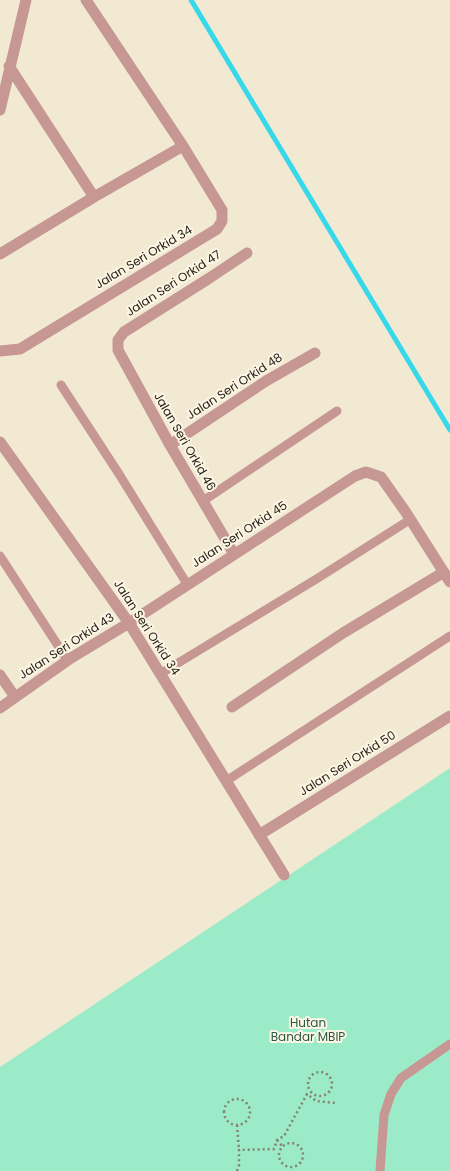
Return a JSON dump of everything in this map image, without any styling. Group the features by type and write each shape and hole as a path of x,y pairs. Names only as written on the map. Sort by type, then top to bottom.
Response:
{"street":[{"path":"0,110 26,0"},
{"name":"Jalan Seri Orkid 34","path":"0,351 20,349 217,228 222,221 222,210 183,146 86,0"},
{"path":"10,66 94,197"},
{"path":"0,254 94,197 183,146"},
{"name":"Jalan Seri Orkid 47","path":"118,340 124,332 247,253"},
{"name":"Jalan Seri Orkid 46","path":"118,340 118,350 170,445 234,554"},
{"name":"Jalan Seri Orkid 48","path":"170,445 266,381 315,353"},
{"name":"Jalan Seri Orkid 34","path":"0,442 129,623 284,875"},
{"name":"Jalan Seri Orkid 45","path":"129,623 355,476 366,472 381,476 411,519"},
{"path":"411,519 450,582"},
{"path":"232,707 343,633 444,572"},
{"name":"Jalan Seri Orkid 43","path":"0,708 68,661 129,623"},
{"path":"0,675 15,697"},
{"name":"Jalan Seri Orkid 50","path":"259,835 450,716"}],"lane":[{"path":"61,385 119,474 187,584"},
{"path":"203,501 337,411"},
{"path":"160,674 318,578 411,519"},
{"path":"0,556 68,661"},
{"path":"226,781 450,636"},
{"path":"380,1171 384,1115 391,1094 400,1078 450,1044"}],"path":[{"path":"320,1072 327,1075 331,1081 328,1093 321,1096 313,1094 308,1088 310,1078 320,1072"},
{"path":"276,1140 284,1136 307,1094 316,1101 336,1103"},
{"path":"320,1101 321,1096"},
{"path":"239,1099 247,1103 250,1115 245,1123 237,1125 232,1124 226,1119 224,1111 230,1100 239,1099"},
{"path":"237,1125 239,1150 239,1165 237,1171"},
{"path":"276,1140 283,1147"},
{"path":"239,1150 274,1149 276,1140"},
{"path":"292,1143 300,1146 304,1154 299,1164 292,1167 285,1166 282,1163 279,1156 283,1147 292,1143"}],"green space":[{"name":"Hutan Bandar MBIP","path":"450,768 450,1171 0,1171 0,1067"}],"waterway":[{"path":"191,0 450,430"}]}
